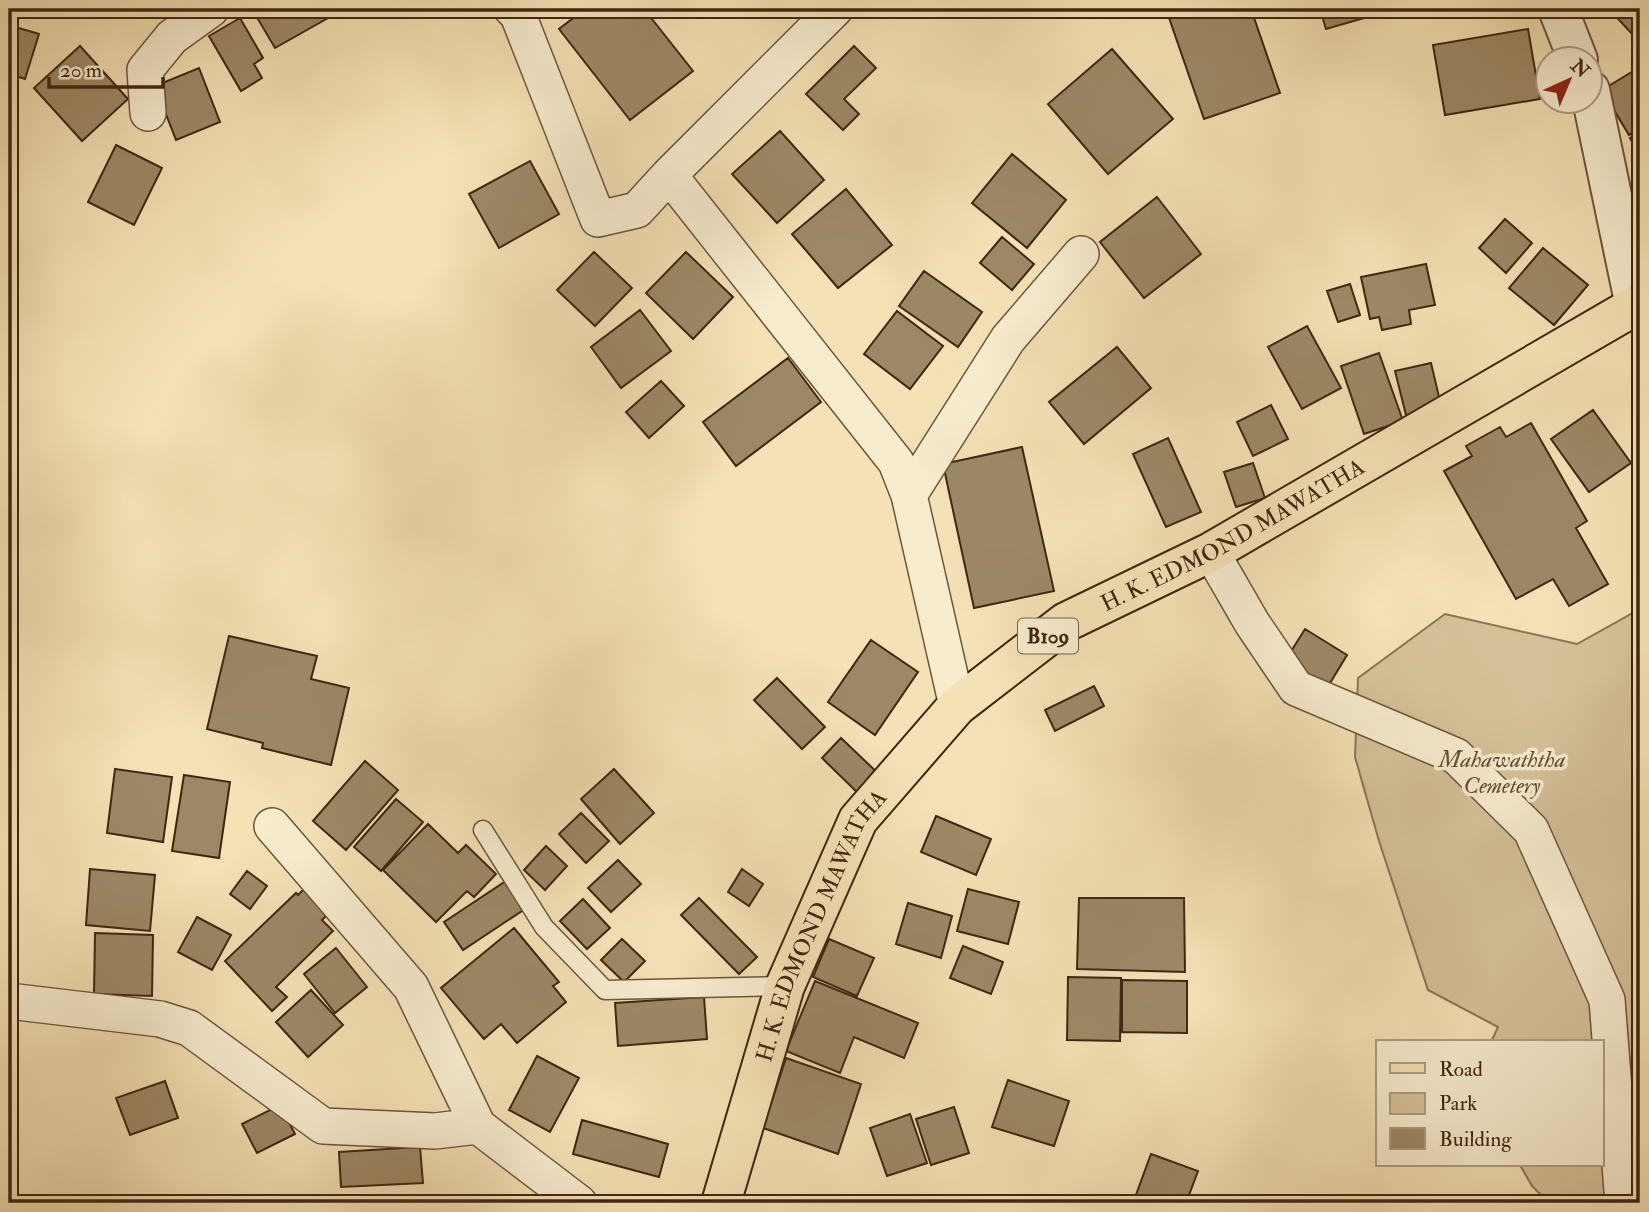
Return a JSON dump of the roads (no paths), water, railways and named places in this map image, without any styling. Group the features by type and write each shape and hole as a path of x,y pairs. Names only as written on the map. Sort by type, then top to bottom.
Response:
{"main road":[{"name":"H. K. EDMOND MAWATHA","path":"721,1203 785,986 858,820 957,706 1066,622 1211,552 1638,304"}],"street":[{"path":"148,113 145,70 172,37 211,9"},
{"path":"512,9 518,15 598,219 637,210 835,9"},
{"path":"1558,9 1573,46"},
{"path":"1596,116 1638,304"},
{"path":"669,175 897,462 909,495 957,706"},
{"path":"909,495 1008,339 1081,254"},
{"path":"1211,552 1252,623 1296,688 1456,756 1531,830 1607,1000 1623,1203"},
{"path":"272,826 411,987 478,1126 579,1203"},
{"path":"9,1001 160,1019 189,1028 323,1126 435,1131 478,1126"}],"lane":[{"path":"482,831 544,927 605,990 785,986"}],"park label":[{"name":"Mahawaththa Cemetery","path":"1502,772"}]}
